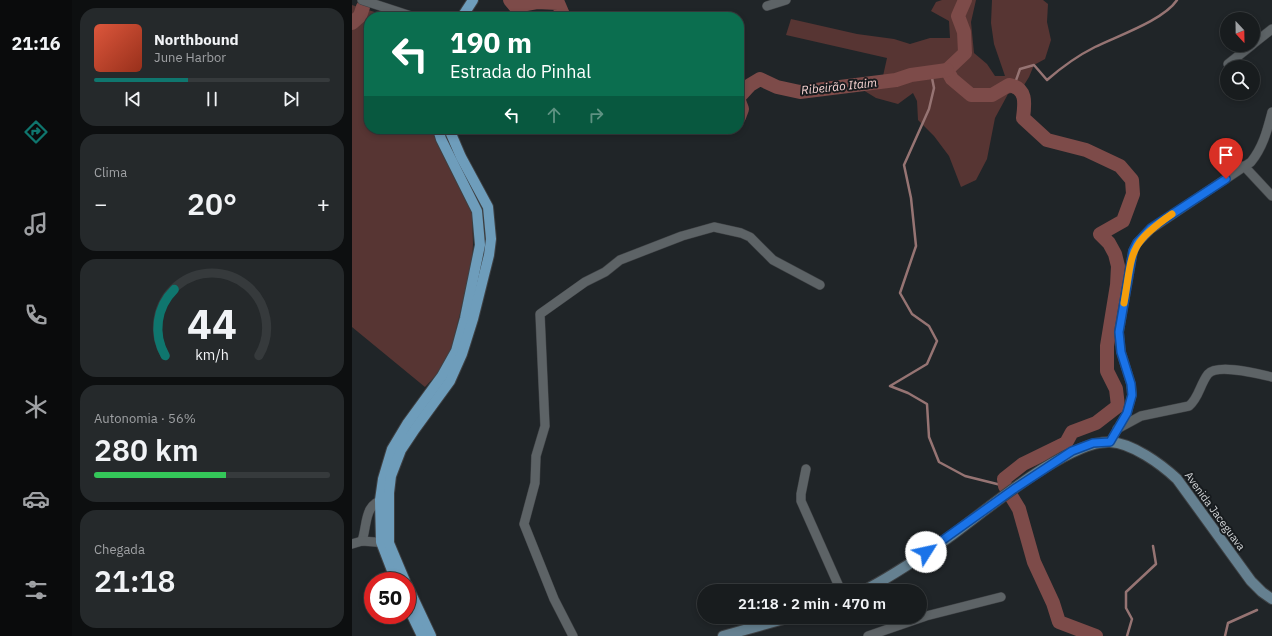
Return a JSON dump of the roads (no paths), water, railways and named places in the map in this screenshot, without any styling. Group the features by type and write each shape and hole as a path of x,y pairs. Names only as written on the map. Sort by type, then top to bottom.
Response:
{"main road":[{"path":"457,12 463,0"},
{"path":"465,12 473,0"},
{"path":"468,12 473,0"},
{"path":"393,572 385,542 385,500 382,479 392,449 407,424 442,376 456,351 465,318 480,245 477,212 440,134"},
{"path":"385,500 391,476 401,450 414,429 450,381 462,354 473,319 489,255 491,227 488,206 461,157 451,134"},
{"name":"Avenida Jaceguava","path":"875,584 916,560 1014,489 1072,451 1093,443 1110,442 1123,444 1142,453 1166,468 1177,479 1247,575 1262,592 1272,600"},
{"path":"385,542 400,572"},
{"path":"416,604 431,636"},
{"path":"416,624 422,636"},
{"path":"723,636 766,624"}],"street":[{"path":"362,0 399,12"},
{"path":"767,6 786,0"},
{"path":"1260,38 1272,29"},
{"path":"1233,60 1242,52"},
{"path":"1110,442 1127,413 1132,395 1131,384 1121,352 1119,332 1133,251 1137,243 1151,228 1251,162 1262,147 1272,112"},
{"path":"1244,166 1272,196"},
{"path":"573,636 554,599 524,524 535,483 536,456 545,426 540,314 585,282 605,272 620,260 682,236 714,227 741,233 750,237 773,260 820,285"},
{"path":"1117,429 1141,416 1189,406 1196,398 1208,374 1212,371 1228,369 1272,376"},
{"path":"806,469 801,494 802,500 838,584"},
{"path":"362,541 369,511 375,502 385,500"},
{"path":"352,544 362,541 385,542"},
{"path":"868,636 878,635 926,616 1001,597"}],"waterway":[{"name":"Ribeirão Itaim","path":"510,0 515,6 537,2 558,3 562,12"},
{"path":"965,0 958,16 964,32 965,53 947,70 952,79 971,95 992,95 1009,85 1019,89 1024,97 1023,118 1047,140 1086,150 1120,166 1132,180 1133,194 1123,221 1100,234 1109,243 1115,254 1118,266 1117,285 1107,346 1107,371 1116,389 1118,406 1096,423 1072,432 1066,443 1023,464 1004,479 1005,486 1019,509 1034,562 1053,603 1059,622 1096,636"},
{"path":"1014,86 1020,69 1034,65 1047,80 1082,54 1151,21 1171,7 1177,0"},
{"name":"Ribeirão Itaim","path":"352,23 360,16 363,7"},
{"name":"Ribeirão Itaim","path":"744,92 750,85 760,79 777,87 800,92 896,80 911,75 947,70"},
{"path":"931,73 934,88 929,109 904,165 911,198 916,246 900,293 912,314 929,326 937,341 927,364 890,386 908,393 927,404 929,437 939,462 965,476 1005,486"},
{"path":"1127,636 1132,619 1126,608 1126,592 1156,564 1153,546"},
{"path":"1225,636 1228,623 1257,610"}]}
